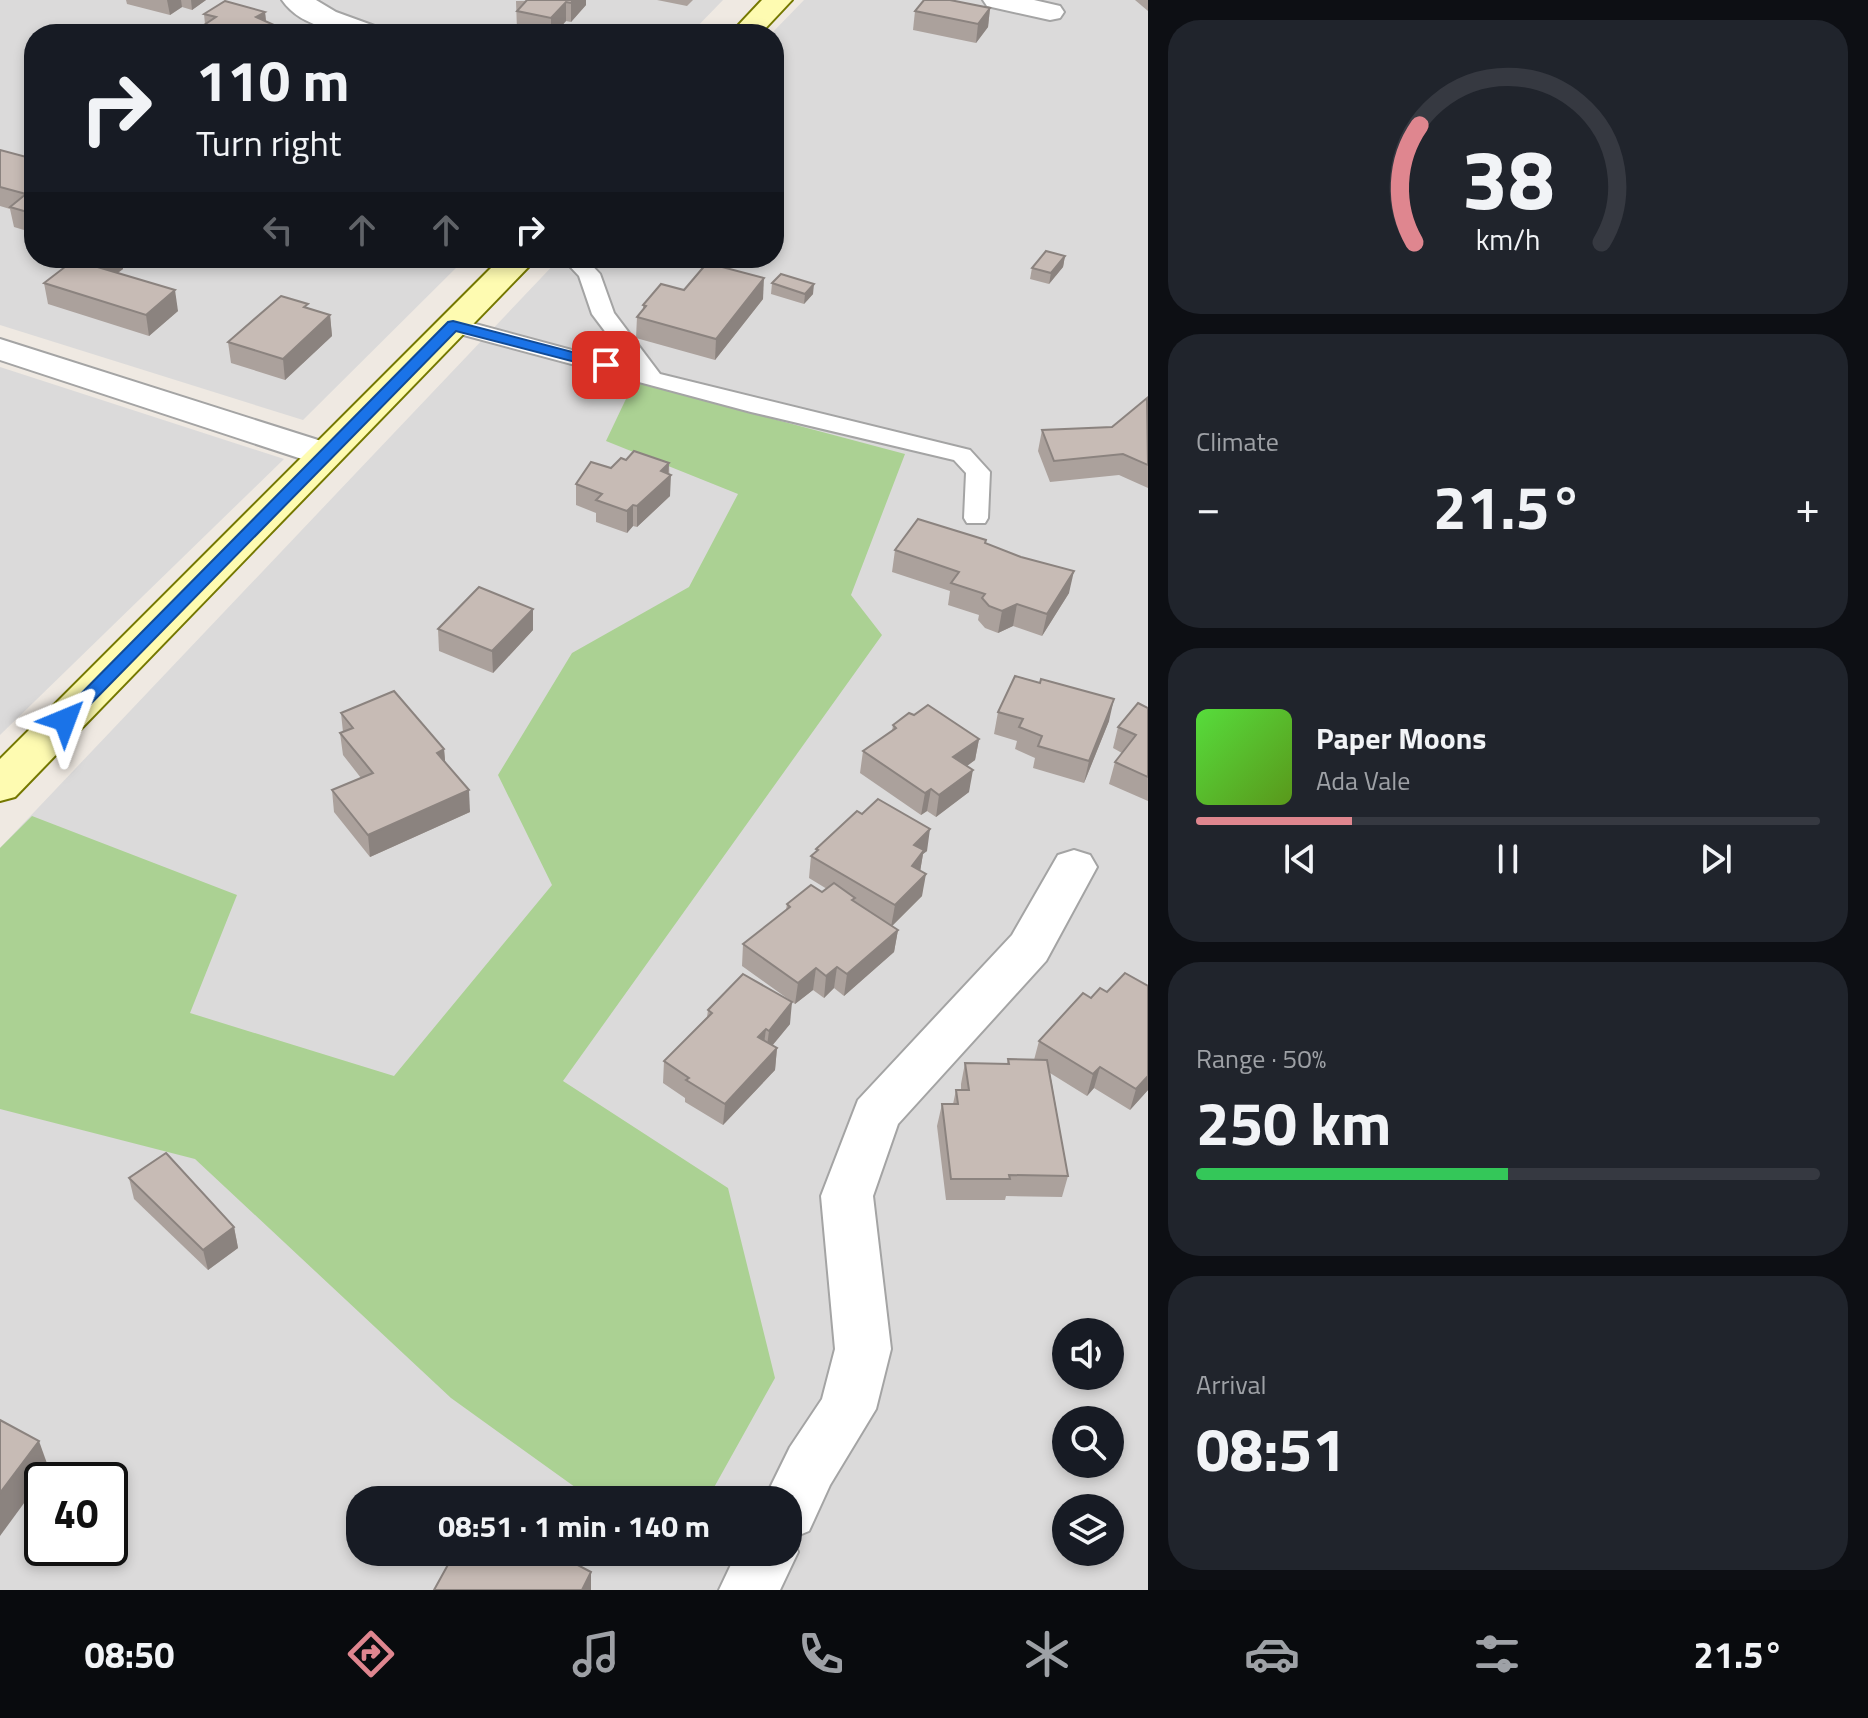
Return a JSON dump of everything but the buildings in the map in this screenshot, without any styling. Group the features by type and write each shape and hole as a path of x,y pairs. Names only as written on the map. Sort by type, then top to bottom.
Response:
{"street":[{"path":"296,0 342,24"},
{"path":"754,24 778,0"},
{"path":"997,0 1050,12"},
{"path":"0,786 510,268"},
{"path":"0,349 324,454"},
{"path":"800,1486 848,1409 863,1349 847,1196 876,1114 1029,948 1074,867"},
{"path":"749,1590 761,1566"}],"lane":[{"path":"583,268 589,274 603,314 652,378"},
{"path":"453,325 962,455 978,472 976,518"}],"shaded area":[{"path":"0,0 723,0 700,24 24,24 24,268 456,268 303,420 0,325"},
{"path":"804,0 1148,0 1148,1590 0,1590 0,848 551,268 784,268 784,24 781,24"},
{"path":"0,367 284,459 0,735"}],"green space":[{"path":"634,382 905,454 851,595 882,635 563,1081 728,1188 775,1378 715,1486 574,1486 451,1398 195,1159 0,1109 0,848 32,816 237,895 190,1013 394,1076 552,885 498,775 572,653 689,587 738,494 606,441"}],"route":[{"path":"65,720 453,325 606,365"}]}
